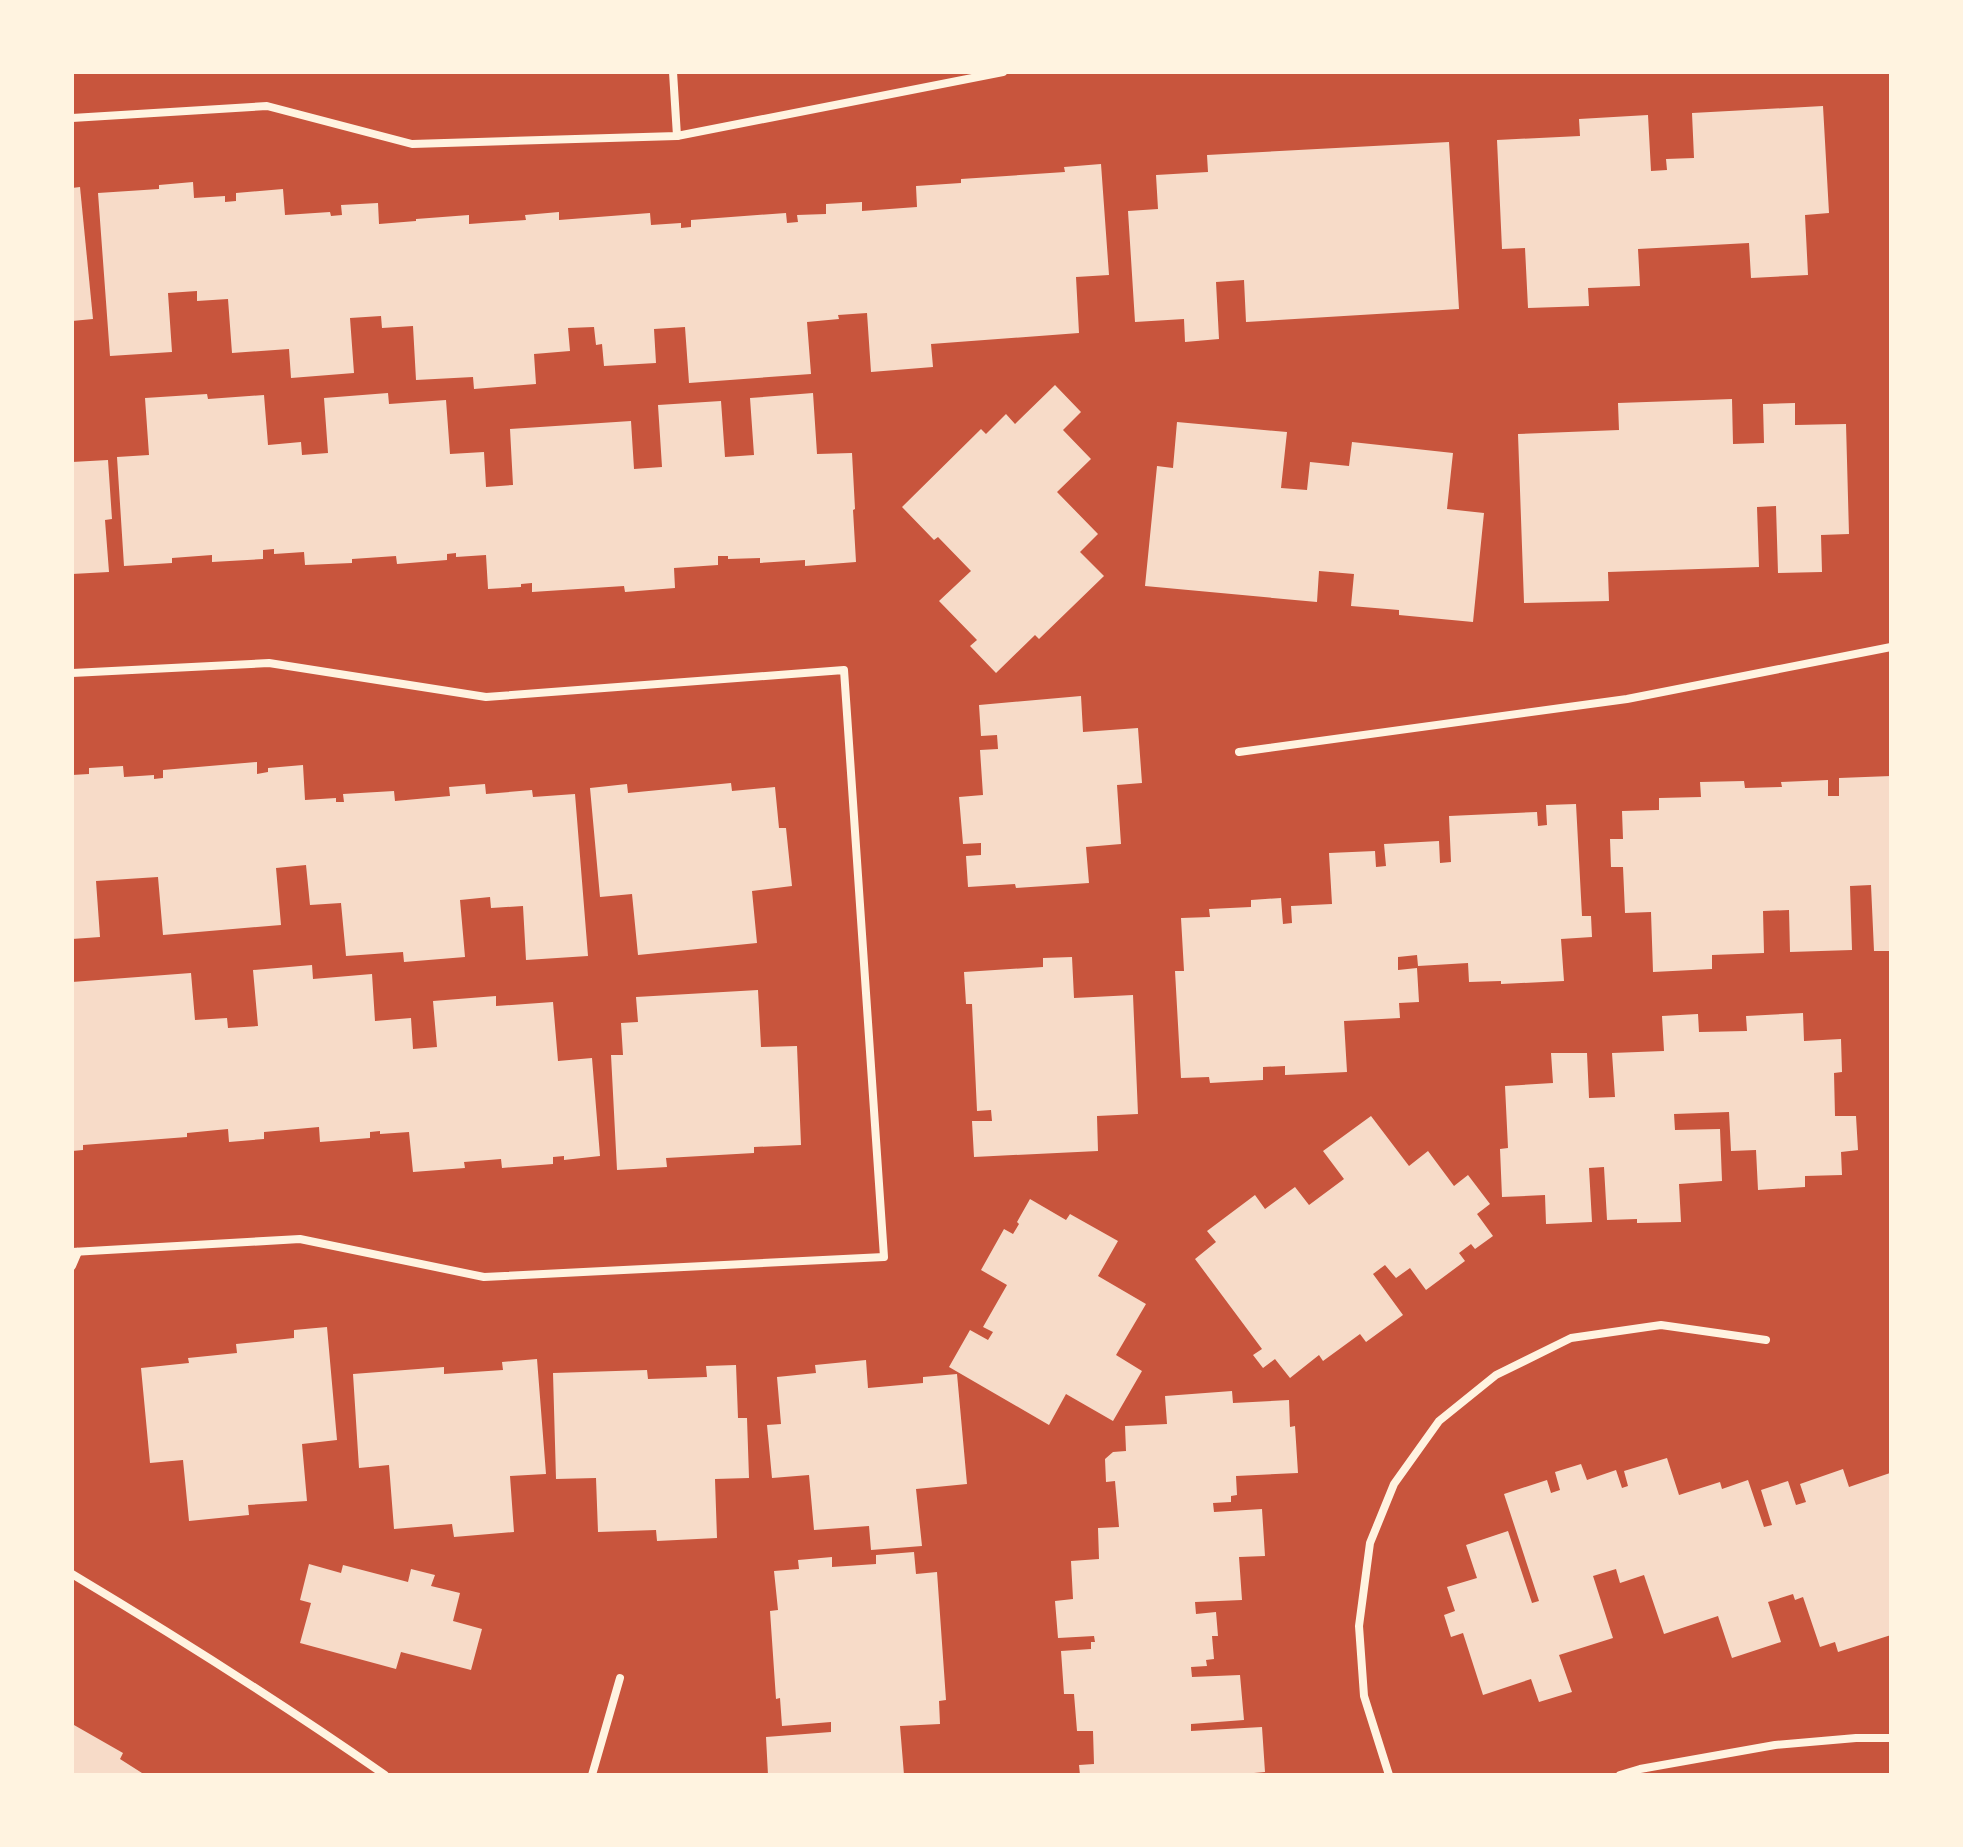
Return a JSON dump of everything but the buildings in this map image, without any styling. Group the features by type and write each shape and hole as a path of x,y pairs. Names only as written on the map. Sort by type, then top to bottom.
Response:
{"street":[{"path":"673,72 677,136"},
{"path":"72,118 267,106 412,144 677,136 1003,72"},
{"path":"1239,752 1627,699 1891,647"},
{"path":"72,673 269,663 486,697 844,670 884,1257 484,1277 300,1239 75,1252 72,1266"},
{"path":"1389,1775 1364,1696 1359,1626 1370,1543 1394,1484 1439,1421 1496,1375 1571,1338 1661,1325 1766,1340"},
{"path":"72,1574 295,1712 385,1775"},
{"path":"592,1775 620,1678"},
{"path":"1620,1775 1775,1745 1891,1738"}]}
